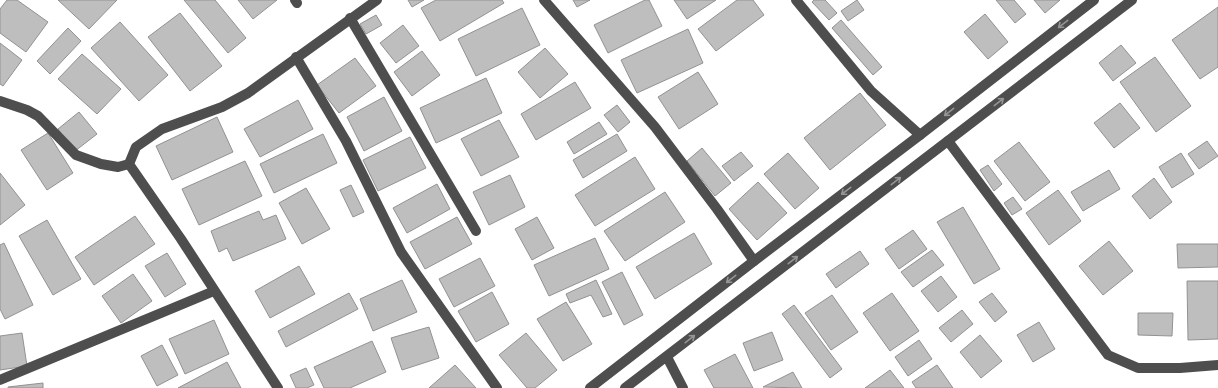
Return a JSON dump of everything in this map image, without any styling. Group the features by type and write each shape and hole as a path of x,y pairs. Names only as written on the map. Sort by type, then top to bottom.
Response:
{"street":[{"path":"129,164 136,147 162,129 222,107 248,93 377,0"},
{"path":"544,0 655,127 754,261"},
{"path":"796,0 871,91 920,135"},
{"path":"590,388 920,135 1093,0"},
{"path":"625,388 1132,0"},
{"path":"350,18 476,231"},
{"path":"296,57 346,141 401,252 496,388"},
{"path":"0,101 27,110 38,116 76,155 101,164 118,167 129,164"},
{"path":"948,141 1108,355 1138,368 1180,368 1218,365"},
{"path":"129,164 181,239 278,388"},
{"path":"0,380 214,291"},
{"path":"667,357 683,388"}],"building":[{"path":"7,0 17,0 48,22 26,52 0,33 0,9"},
{"path":"58,0 117,0 89,29"},
{"path":"184,0 215,0 246,38 228,53"},
{"path":"238,0 277,0 253,19"},
{"path":"408,0 424,0 412,7"},
{"path":"436,0 502,0 504,3 440,41 421,8"},
{"path":"573,0 590,0 577,7"},
{"path":"645,0 649,0 662,26 608,53 594,25"},
{"path":"674,0 716,0 687,19"},
{"path":"737,0 753,0 764,15 716,51 698,29"},
{"path":"814,0 825,0 837,13 829,20 812,2"},
{"path":"857,0 864,10 848,21 841,11"},
{"path":"996,0 1014,0 1026,14 1015,23"},
{"path":"1034,0 1060,0 1045,13"},
{"path":"1218,7 1218,67 1200,79 1172,40"},
{"path":"522,8 540,45 476,76 458,39"},
{"path":"180,13 222,66 190,91 148,37"},
{"path":"985,14 1008,42 988,59 964,32"},
{"path":"376,15 382,25 366,34 360,24"},
{"path":"841,20 882,67 873,75 832,28"},
{"path":"120,22 168,75 139,101 91,48"},
{"path":"403,25 419,46 396,63 380,43"},
{"path":"68,28 81,41 50,74 37,61"},
{"path":"688,29 703,63 637,93 621,60"},
{"path":"0,43 22,60 3,86 0,84"},
{"path":"1121,45 1136,63 1113,81 1099,63"},
{"path":"545,48 568,74 540,98 518,72"},
{"path":"422,51 440,75 412,96 394,72"},
{"path":"82,54 121,89 97,114 58,79"},
{"path":"1155,57 1191,106 1156,132 1120,82"},
{"path":"355,58 376,86 339,113 317,85"},
{"path":"698,72 718,104 679,129 658,97"},
{"path":"486,78 502,113 436,143 420,108"},
{"path":"575,82 591,108 536,140 521,114"},
{"path":"860,93 886,125 830,170 804,138"},
{"path":"384,97 402,131 364,151 347,117"},
{"path":"298,100 313,129 260,157 244,129"},
{"path":"1120,103 1140,128 1114,148 1094,123"},
{"path":"617,105 630,122 618,132 604,115"},
{"path":"79,112 97,134 75,151 58,129"},
{"path":"217,117 233,152 172,180 156,146"},
{"path":"499,120 519,157 481,176 461,139"},
{"path":"599,122 607,134 574,154 567,142"},
{"path":"48,133 73,173 47,190 21,150"},
{"path":"323,134 337,163 274,193 260,164"},
{"path":"617,134 627,151 583,178 573,160"},
{"path":"410,137 426,168 378,191 363,160"},
{"path":"1207,141 1218,156 1199,169 1188,154"},
{"path":"1019,142 1050,182 1025,201 994,161"},
{"path":"702,148 731,183 715,196 687,161"},
{"path":"741,152 753,166 734,181 722,166"},
{"path":"788,153 819,188 795,209 764,174"},
{"path":"1181,153 1194,174 1172,188 1159,167"},
{"path":"635,157 655,189 595,226 575,195"},
{"path":"245,161 262,196 199,225 182,189"},
{"path":"988,165 1002,184 994,191 980,170"},
{"path":"1109,170 1120,189 1083,211 1071,192"},
{"path":"0,173 25,205 0,225"},
{"path":"510,175 525,207 489,225 473,192"},
{"path":"1154,178 1172,202 1150,219 1132,196"},
{"path":"758,182 787,213 757,240 729,209"},
{"path":"437,184 450,209 407,233 393,208"},
{"path":"351,185 364,212 353,217 340,190"},
{"path":"306,188 330,229 302,244 279,203"},
{"path":"1058,190 1081,221 1049,245 1026,213"},
{"path":"665,192 685,222 625,261 604,231"},
{"path":"1013,197 1022,209 1012,215 1004,203"},
{"path":"963,207 1000,269 974,284 937,222"},
{"path":"259,211 263,220 276,215 286,239 233,261 227,248 219,252 211,231"},
{"path":"135,216 155,244 94,285 75,257"},
{"path":"457,217 472,244 425,269 410,242"},
{"path":"537,217 554,248 532,260 515,229"},
{"path":"47,220 81,279 53,295 19,236"},
{"path":"913,230 927,249 899,269 885,249"},
{"path":"694,233 712,264 655,299 636,267"},
{"path":"595,238 609,269 549,296 534,265"},
{"path":"1109,241 1133,271 1103,295 1079,266"},
{"path":"4,243 33,305 5,319 0,309 0,245"},
{"path":"1177,244 1218,244 1218,267 1178,268"},
{"path":"932,250 944,265 913,287 901,272"},
{"path":"860,251 869,264 836,288 826,274"},
{"path":"167,253 186,284 165,297 145,266"},
{"path":"480,258 495,286 454,307 439,279"},
{"path":"299,266 315,294 270,318 255,291"},
{"path":"622,272 643,315 624,325 602,282"},
{"path":"133,274 152,301 121,323 102,296"},
{"path":"941,276 957,297 938,312 921,291"},
{"path":"402,280 417,312 373,331 360,299"},
{"path":"596,280 612,314 603,317 591,295 570,303 566,294"},
{"path":"1187,281 1218,281 1218,339 1188,340"},
{"path":"492,292 509,324 476,342 458,311"},
{"path":"349,293 358,309 286,347 278,331"},
{"path":"892,293 919,331 890,351 863,313"},
{"path":"992,293 1007,312 995,322 979,302"},
{"path":"832,295 858,332 831,350 805,313"},
{"path":"566,302 592,344 563,361 537,319"},
{"path":"794,305 842,369 830,378 782,314"},
{"path":"962,310 973,324 951,342 939,328"},
{"path":"1138,313 1173,313 1172,336 1138,335"},
{"path":"214,320 229,354 185,374 169,339"},
{"path":"1039,322 1055,349 1033,362 1017,335"},
{"path":"429,327 439,358 402,370 391,338"},
{"path":"772,332 783,360 754,371 743,343"},
{"path":"22,333 27,366 0,370 0,336"},
{"path":"526,333 557,370 535,388 527,388 499,355"},
{"path":"980,335 1002,361 981,378 960,352"},
{"path":"919,340 932,359 908,376 895,357"},
{"path":"372,341 386,372 350,388 324,388 314,367"},
{"path":"162,345 178,375 157,386 141,356"},
{"path":"735,354 753,388 714,388 704,370"},
{"path":"227,362 241,388 178,388"},
{"path":"455,365 476,388 429,388"},
{"path":"937,365 953,388 916,388 912,382"},
{"path":"306,368 314,385 307,388 296,388 290,375"},
{"path":"890,370 904,388 865,388"},
{"path":"793,372 802,388 763,387"},
{"path":"43,383 43,388 8,388 8,387"}]}
